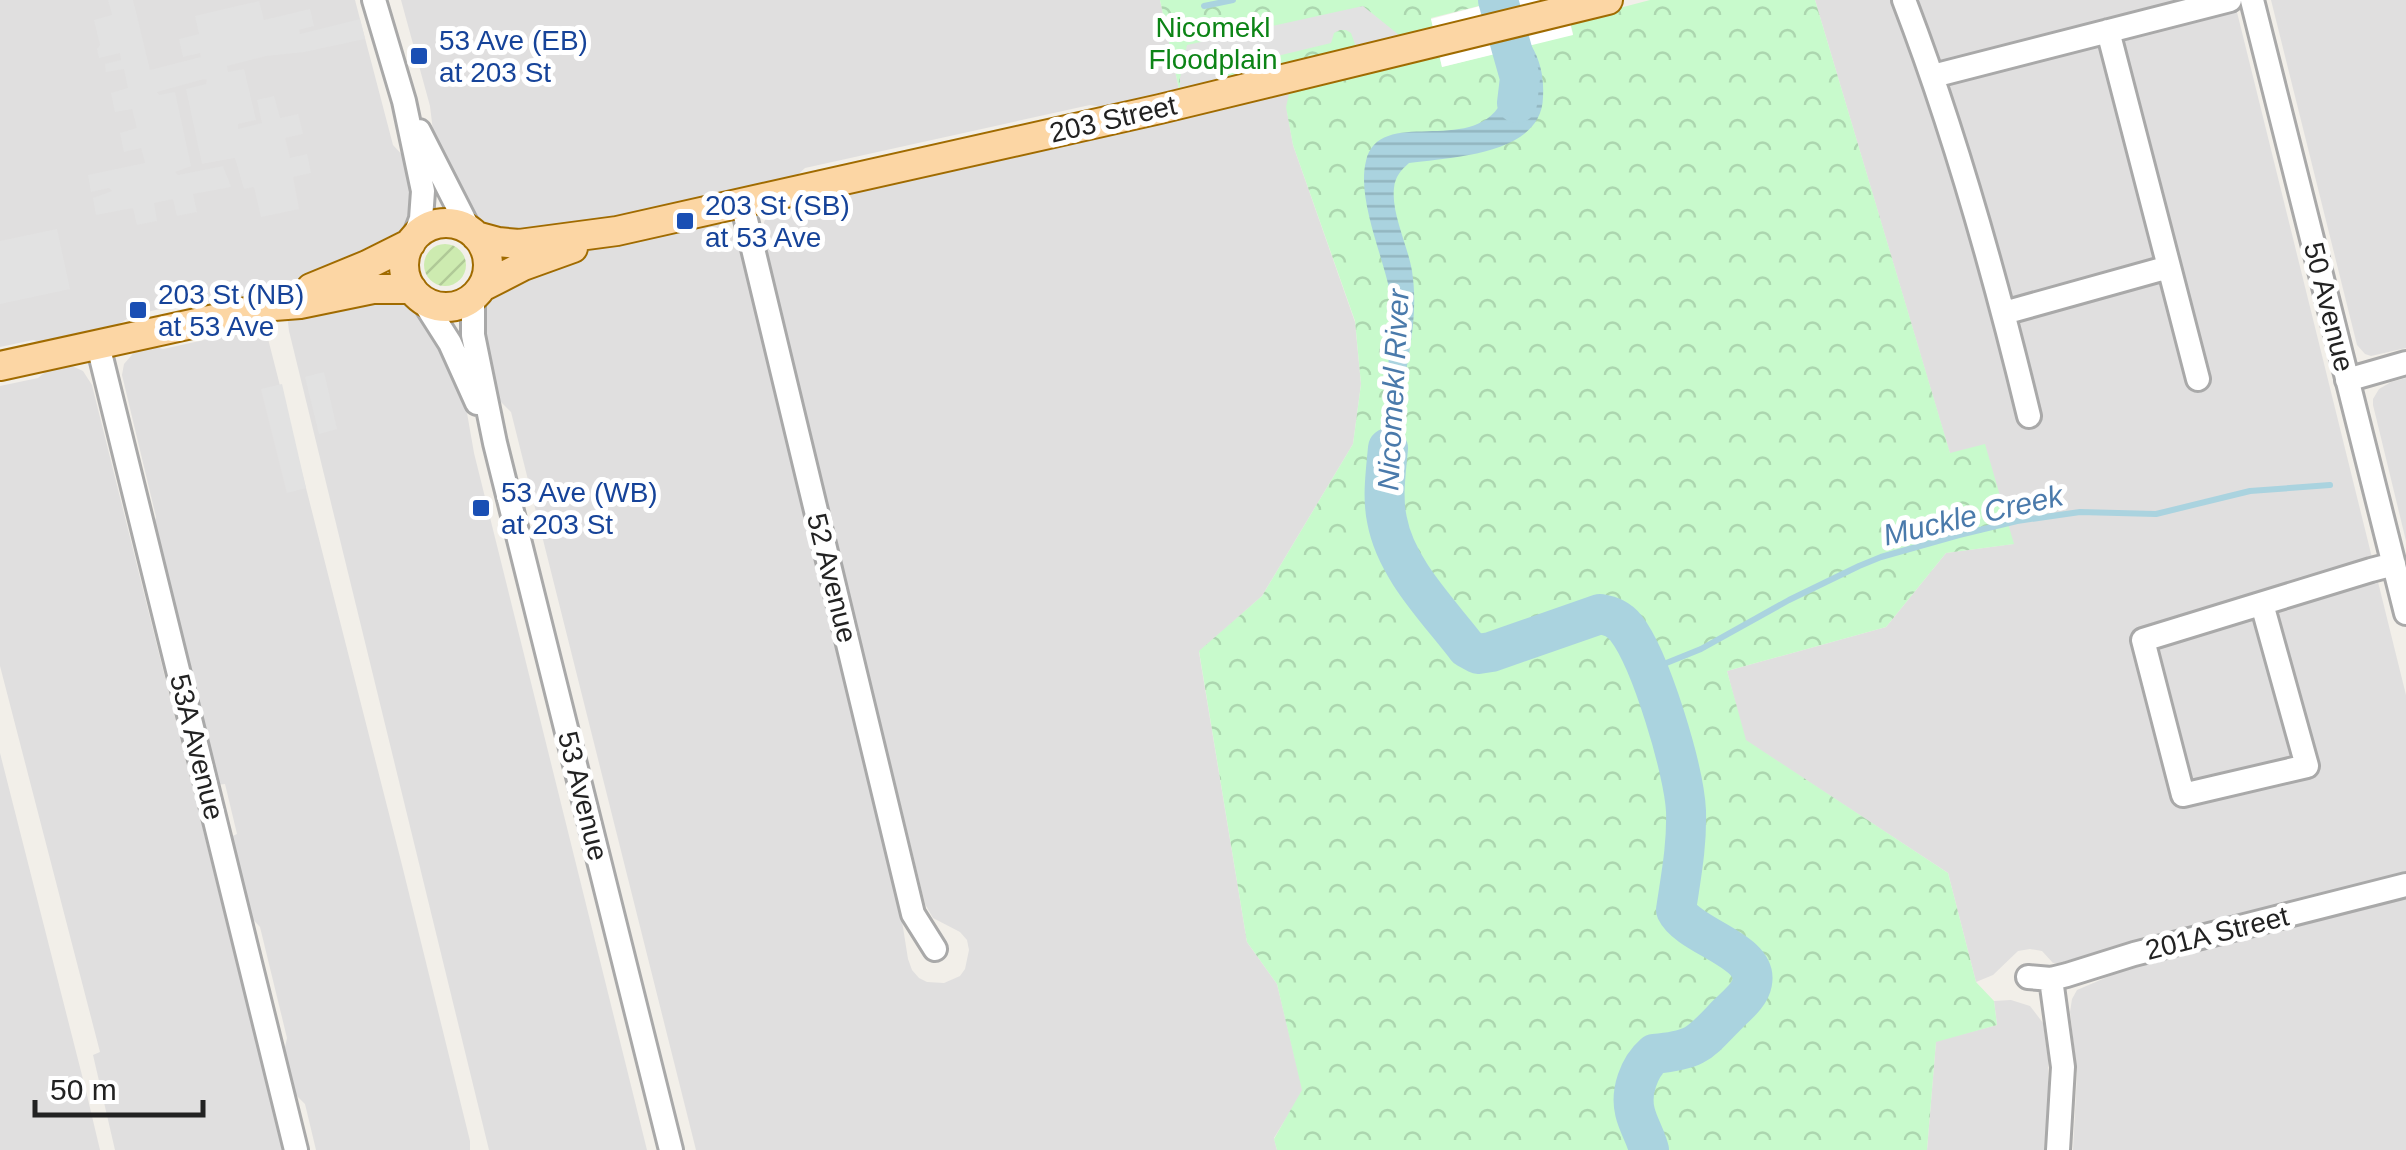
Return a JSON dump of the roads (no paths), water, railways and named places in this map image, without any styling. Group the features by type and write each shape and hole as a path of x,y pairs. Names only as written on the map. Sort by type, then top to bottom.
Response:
{"main road":[{"name":"203 Street","path":"473,232 518,244 616,230 1160,109 1608,0"},
{"path":"274,306 413,240 425,228 452,223 473,232 484,247 487,274 477,292 461,304 448,307 434,305 417,294 406,277 404,263 413,240"},
{"name":"203 Street","path":"477,292 524,266 616,230"},
{"path":"0,366 274,306 374,289 417,294"}],"street":[{"path":"374,0 404,101 423,191 421,219 413,240"},
{"path":"1904,0 1933,76 2004,314 2029,416"},
{"path":"1933,76 2230,0"},
{"name":"50 Avenue","path":"2252,0 2406,613"},
{"path":"2108,32 2198,378"},
{"path":"404,101 473,232"},
{"name":"52 Avenue","path":"742,202 913,914 935,949"},
{"path":"2004,314 2169,267"},
{"name":"53 Avenue","path":"477,292 473,336 495,443 671,1150"},
{"name":"53 Avenue","path":"417,294 450,343 495,443"},
{"name":"53A Avenue","path":"98,345 296,1150"},
{"path":"2347,380 2406,363"},
{"path":"2262,604 2307,766 2183,795 2143,640 2394,564"},
{"name":"201A Street","path":"2058,1150 2063,1067 2040,978 2406,885"}],"water":[{"path":"1531,45 1541,70 1543,97 1539,116 1528,131 1492,150 1409,163 1396,180 1395,208 1414,287 1413,320 1390,499 1375,507 1392,309 1368,212 1366,161 1374,145 1388,136 1469,127 1487,119 1506,91 1502,52"}],"waterway":[{"path":"1204,6 1233,0"},
{"name":"Nicomekl River","path":"1498,0 1520,78 1517,103"},
{"name":"Nicomekl River","path":"1388,448 1385,502 1392,538 1409,572 1467,648 1478,654 1491,652 1600,614 1618,620 1626,628 1646,664 1665,716 1684,793 1685,849 1676,910 1683,920 1745,961 1752,983 1749,992 1703,1039 1680,1050 1654,1054 1644,1066 1637,1080 1634,1104 1649,1150"},
{"name":"Muckle Creek","path":"1649,670 1701,649 1859,566 1959,535 2080,512 2156,514 2250,491 2330,485"}],"place":[{"name":"53 Ave (EB) at 203 St","path":"419,56"},
{"name":"203 St (SB) at 53 Ave","path":"685,221"},
{"name":"203 St (NB) at 53 Ave","path":"138,310"},
{"name":"53 Ave (WB) at 203 St","path":"481,508"}],"park label":[{"name":"Nicomekl Floodplain","path":"1213,43"}]}
